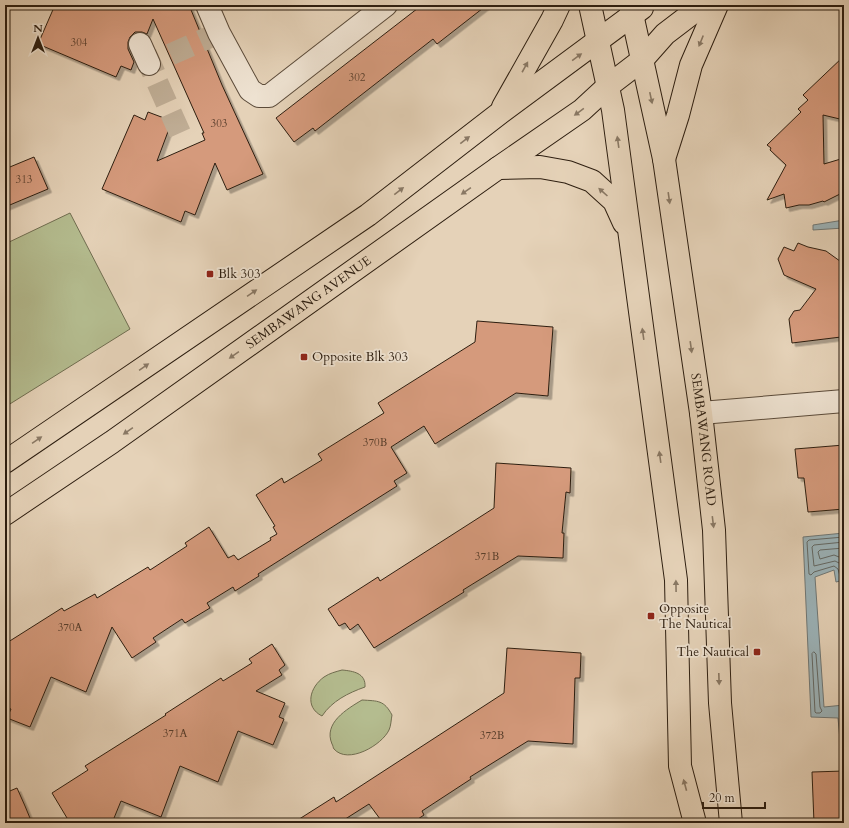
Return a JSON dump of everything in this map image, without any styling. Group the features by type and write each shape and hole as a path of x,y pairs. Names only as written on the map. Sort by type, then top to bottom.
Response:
{"main road":[{"path":"500,113 559,5"},
{"path":"590,5 613,110 676,580 680,766 695,823"},
{"path":"608,86 642,60 665,34 703,5"},
{"path":"664,159 678,115 691,65 717,5"},
{"name":"SEMBAWANG ROAD","path":"598,42 636,9"},
{"name":"SEMBAWANG ROAD","path":"636,9 642,60 664,159 701,413 714,530 720,703 731,823"},
{"path":"5,462 368,215 500,113 598,42"},
{"name":"SEMBAWANG AVENUE","path":"5,514 112,442 582,110 608,86"},
{"path":"498,168 540,167 568,172 592,181 614,201 631,236"}],"street":[{"path":"207,5 219,33 250,90 258,96 269,96 386,5"},
{"path":"140,44 149,64"},
{"path":"701,413 844,401"}],"green space":[{"path":"70,213 130,329 5,407 5,244"},
{"path":"342,670 354,672 361,676 365,682 365,687 341,698 322,716 313,708 311,702 312,691 324,677"},
{"path":"362,700 380,702 386,706 392,715 390,728 379,742 364,751 348,755 340,753 333,748 330,736 331,730 334,723 344,712"}],"water":[{"path":"844,220 844,228 813,230 813,225"},
{"path":"844,533 844,580 836,582 834,570 815,577 824,707 844,705 844,751 841,751 838,718 811,717 803,537"}],"building":[{"path":"55,5 189,5 222,85 263,174 227,190 215,163 195,215 185,211 181,222 102,189 134,115 145,120 148,112 172,121 157,161 205,140 202,133 204,133 153,19 147,34 135,32 130,37 128,49 134,62 131,70 121,66 116,77 38,44"},
{"path":"422,5 487,5 437,44 433,39 315,131 313,128 294,142 276,118"},
{"path":"844,56 844,120 823,115 824,164 844,158 844,192 824,202 786,208 784,194 767,200 786,165 770,150 771,148 767,145 801,112 798,109 808,100 803,95"},
{"path":"34,157 48,189 5,207 5,169"},
{"path":"798,243 826,251 844,264 844,327 840,327 841,337 792,343 789,319 794,311 800,310 816,289 784,275 778,259 784,247 794,251"},
{"path":"477,321 553,327 548,396 516,393 435,444 424,426 391,447 407,473 394,481 397,486 258,574 259,576 235,591 233,587 207,603 210,608 185,623 182,619 153,638 156,642 132,658 112,627 86,692 51,677 30,727 7,718 11,709 5,707 5,644 62,608 64,611 95,594 97,598 148,567 150,570 187,546 185,543 209,527 228,558 234,555 238,560 271,540 270,538 277,534 273,527 275,526 256,495 282,478 284,483 322,460 318,454 384,413 378,403 475,342"},
{"path":"844,445 844,509 808,512 804,478 798,478 795,449"},
{"path":"496,463 571,468 570,493 566,492 562,533 564,533 563,558 518,556 463,590 464,592 374,648 358,624 350,630 345,623 339,626 328,609 378,577 380,581 494,508"},
{"path":"272,644 285,665 279,670 282,675 256,691 285,703 279,717 284,719 273,745 238,731 218,782 180,766 161,817 121,801 112,823 70,823 52,793 88,770 85,766 166,715 165,714 221,678 223,681 252,663 249,659"},
{"path":"507,648 581,653 580,678 575,678 573,744 528,741 470,777 471,779 422,811 424,815 412,823 383,823 369,804 339,823 293,823 334,797 336,802 504,693"},
{"path":"844,771 844,823 814,823 812,772"},
{"path":"17,788 32,823 5,823 5,793"}],"tunnel":[{"path":"180,133 149,64 219,33"}],"place":[{"name":"Blk 303","path":"210,274"},
{"name":"Opposite Blk 303","path":"304,357"},
{"name":"Opposite The Nautical","path":"651,616"},
{"name":"The Nautical","path":"757,652"}]}
